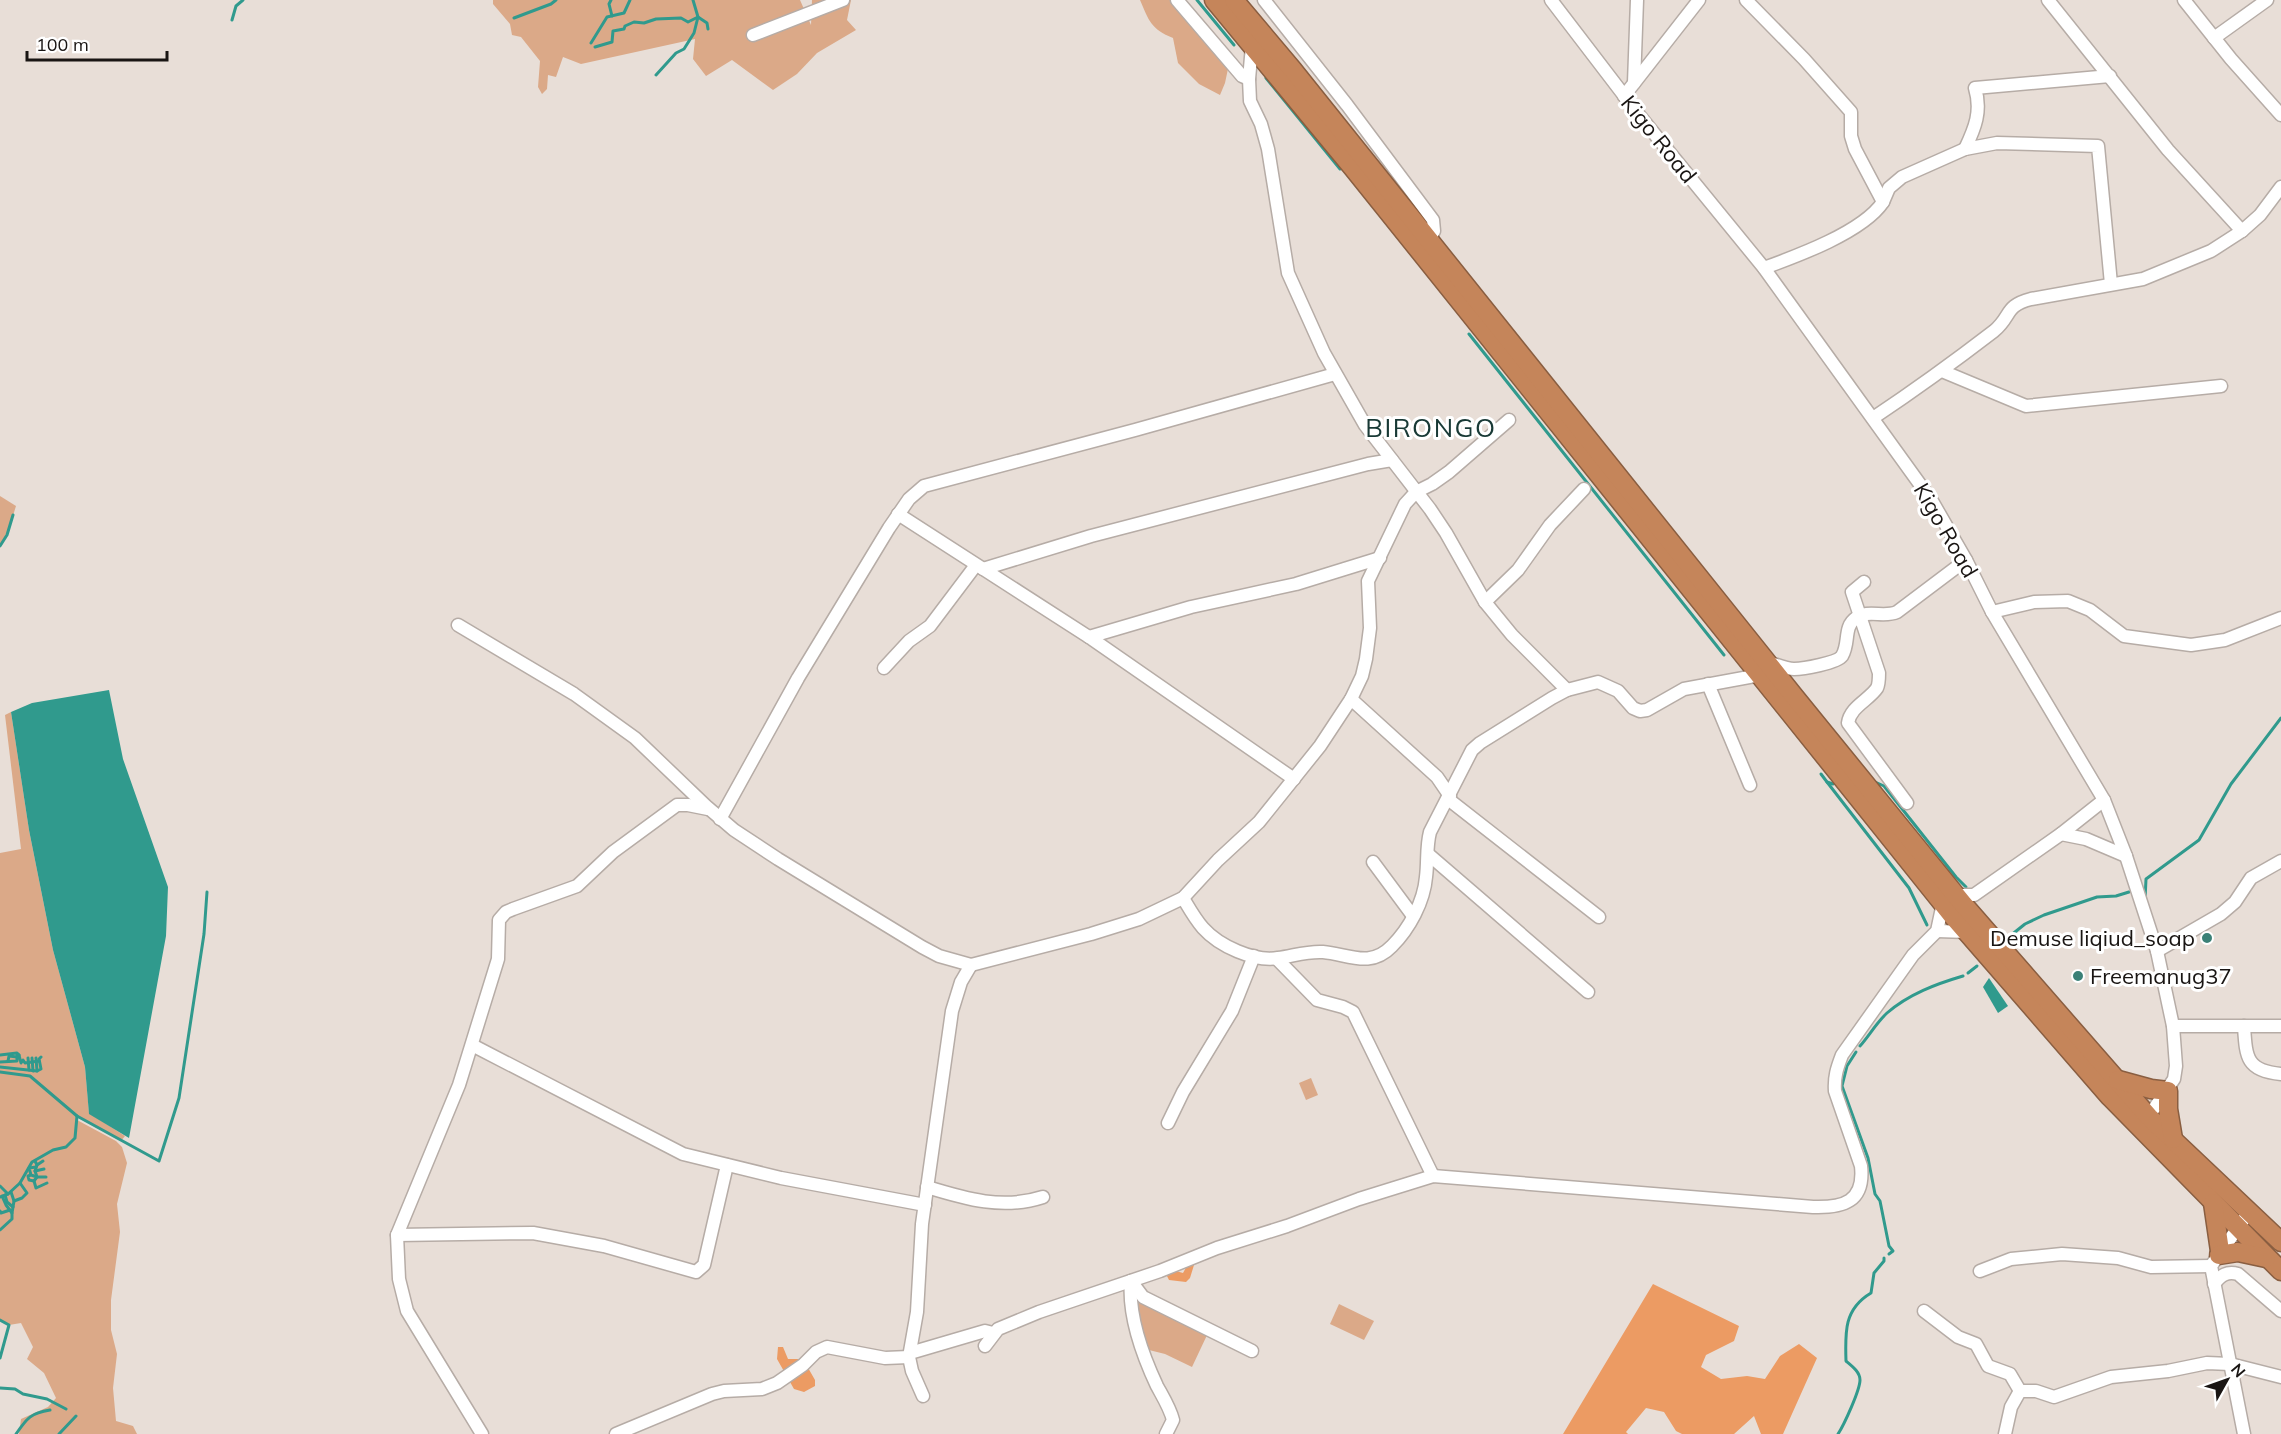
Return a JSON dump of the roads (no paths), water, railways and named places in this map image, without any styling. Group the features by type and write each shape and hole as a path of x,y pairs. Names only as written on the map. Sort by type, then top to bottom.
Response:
{"highway":[{"path":"1214,0 1745,657 1763,668 1794,696 1961,901 1968,932 2110,1097 2173,1139 2281,1242"},
{"path":"1234,0 1429,239 1763,668 2116,1079 2145,1122 2213,1203 2274,1265"},
{"path":"2116,1079 2137,1086 2168,1091 2168,1109 2173,1139"},
{"path":"2213,1203 2217,1258 2238,1252 2274,1265"}],"street":[{"path":"753,35 843,0"},
{"path":"1177,0 1242,76 1249,79"},
{"path":"1264,0 1347,105 1433,220 1434,231 1429,239"},
{"name":"Kigo Road","path":"1551,0 1624,96 1764,268 1932,501 1966,560 1992,612 2104,800 2126,856 2157,951 2173,1026 2176,1066 2174,1078 2168,1091 2145,1122"},
{"path":"1634,83 1637,0"},
{"path":"1624,96 1699,0"},
{"path":"1746,0 1804,59 1851,112 1851,136 1855,149 1882,202"},
{"path":"2048,0 2168,150 2242,231"},
{"path":"2184,0 2214,38 2275,99 2281,115"},
{"path":"2214,38 2267,0"},
{"path":"1252,45 1250,101 1269,149 1288,273 1324,353 1365,425 1446,533 1485,602 1512,635 1567,690"},
{"path":"1249,79 1260,71 1275,73"},
{"path":"1965,149 1978,118 1979,101 1975,88 2110,76"},
{"path":"1764,268 1845,233 1874,212 1889,188 1902,177 1965,149 1997,143 2098,146 2111,284"},
{"path":"1874,418 1942,371 2001,325 2013,306 2019,302 2143,279 2211,251 2242,231 2279,194"},
{"path":"1942,371 2026,406 2221,386"},
{"path":"720,819 798,678 898,514 909,499 924,486 1335,374"},
{"path":"459,625 574,694 641,743 720,819 778,859 922,947 939,956 971,965 1091,934 1138,919 1183,898 1218,860 1259,822 1320,746 1351,699 1362,676 1370,628 1368,581 1405,504 1416,492 1439,480 1509,420"},
{"path":"884,668 909,641 930,626 980,567 1368,464 1392,460"},
{"path":"1485,602 1518,570 1550,525 1584,489"},
{"path":"898,514 1089,637 1294,779"},
{"path":"1089,637 1191,608 1296,584 1380,558"},
{"path":"1183,898 1204,929 1218,941 1254,956 1277,959 1315,952 1334,953 1358,960 1376,956 1392,946 1413,916 1424,891 1430,832 1466,760 1480,743 1567,690 1598,682 1618,691 1633,708 1640,711 1647,710 1678,691 1735,678 1763,668 1794,669 1831,663 1839,659 1844,650 1849,625 1861,615 1891,615 1897,612 1966,560"},
{"path":"1864,582 1852,592 1879,673 1879,680 1878,687 1856,708 1848,719 1848,723 1907,803"},
{"path":"1992,612 2034,602 2068,602 2090,610 2124,636 2191,645 2225,640 2281,618"},
{"path":"1735,678 1745,657"},
{"path":"1794,669 1794,696"},
{"path":"1708,684 1750,785"},
{"path":"1351,699 1437,777 1449,798 1599,917"},
{"path":"985,1346 993,1333 1024,1317 1131,1281 1217,1248 1433,1176 1813,1207 1832,1208 1844,1204 1854,1197 1860,1188 1862,1177 1861,1166 1835,1091 1834,1078 1842,1055 1913,955 1937,931 1961,901 2061,834 2104,800"},
{"path":"482,1434 407,1311 399,1279 397,1235 459,1085 498,959 499,924 502,916 513,909 578,886 613,852 677,805 710,810"},
{"path":"2061,834 2086,839 2126,856"},
{"path":"1428,854 1588,992"},
{"path":"2157,951 2222,914 2235,902 2257,872 2281,861"},
{"path":"1373,862 1413,916"},
{"path":"1937,931 1968,932"},
{"path":"1168,1123 1183,1092 1232,1011 1254,956"},
{"path":"1277,959 1317,1000 1353,1012 1433,1176"},
{"path":"923,1396 912,1371 909,1355 917,1312 927,1187 952,1011 960,982 971,965"},
{"path":"2173,1026 2281,1026"},
{"path":"2244,1026 2247,1055 2252,1065 2263,1072 2281,1074"},
{"path":"472,1045 683,1154 804,1183 925,1205"},
{"path":"397,1235 533,1233 604,1246 696,1272 704,1265 728,1165"},
{"path":"927,1187 978,1202 1012,1205 1043,1197"},
{"path":"2244,1434 2214,1284 2217,1258 2249,1212"},
{"path":"1980,1271 2011,1259 2062,1254 2118,1258 2151,1267 2217,1258 2281,1311"},
{"path":"2214,1284 2226,1273 2238,1274"},
{"path":"1131,1281 1143,1297 1252,1351"},
{"path":"1131,1281 1130,1295 1138,1333 1173,1420 1166,1434"},
{"path":"1924,1311 1958,1337 1976,1344 1988,1366 2010,1374 2020,1390"},
{"path":"616,1434 712,1394 762,1389 777,1383 804,1365 816,1352 827,1347 885,1358 909,1355 985,1331 993,1333"},
{"path":"2020,1390 2036,1391 2055,1397 2111,1377 2168,1371 2207,1363 2230,1364 2281,1377"},
{"path":"2005,1434 2011,1407 2020,1390"}],"water":[{"path":"109,690 123,759 168,887 166,936 129,1138 89,1114 85,1067 53,950 29,830 11,712 32,703"},
{"path":"1989,978 2008,1006 1998,1013 1983,987"}],"waterway":[{"path":"232,20 236,6 243,0"},
{"path":"514,18 556,0"},
{"path":"611,0 609,4 612,16"},
{"path":"591,43 607,17 624,13 630,0"},
{"path":"656,75 676,53 684,49 694,33 698,17 693,0"},
{"path":"1197,0 1234,45"},
{"path":"595,47 612,42 613,31 624,29 625,26 634,22 644,23 656,19 681,18 688,22 698,17 707,23 708,29"},
{"path":"1266,78 1340,169"},
{"path":"1469,334 1724,655"},
{"path":"0,546 7,535 13,515"},
{"path":"2145,900 2146,879 2199,840 2231,784 2281,718"},
{"path":"1821,774 1827,782 1833,784"},
{"path":"1827,782 1909,888 1927,925"},
{"path":"1875,782 1884,786 1966,887"},
{"path":"77,1116 159,1161 179,1098 204,934 207,892"},
{"path":"2005,940 2025,924 2044,915 2097,897 2116,896 2129,892"},
{"path":"1968,973 1977,966"},
{"path":"1860,1046 1895,1006 1923,990 1963,976"},
{"path":"1856,1052 1847,1066 1842,1086 1868,1158 1875,1194 1880,1201 1889,1246 1893,1251 1889,1254"},
{"path":"0,1055 17,1053 19,1055"},
{"path":"0,1062 17,1061 17,1055 21,1063 23,1060 25,1063 39,1061"},
{"path":"8,1061 9,1056 17,1057"},
{"path":"0,1067 37,1071 41,1069 39,1059 41,1057"},
{"path":"28,1058 29,1070"},
{"path":"32,1058 33,1071"},
{"path":"36,1058 37,1071"},
{"path":"0,1072 30,1076 77,1116 75,1138 66,1147 53,1150 32,1162 20,1183 8,1194 0,1197"},
{"path":"35,1161 37,1165 43,1161"},
{"path":"37,1165 35,1171 44,1169"},
{"path":"31,1175 28,1176 29,1180 34,1181 37,1177 31,1175 29,1168 36,1167"},
{"path":"35,1171 37,1177 46,1177"},
{"path":"34,1181 36,1188 47,1183"},
{"path":"11,1192 14,1201 22,1198 27,1193 20,1183"},
{"path":"0,1186 8,1194"},
{"path":"5,1195 7,1202 13,1207"},
{"path":"2,1196 12,1213 14,1201"},
{"path":"0,1211 1,1213 10,1210"},
{"path":"0,1230 12,1219 12,1213"},
{"path":"1838,1434 1855,1399 1860,1380 1857,1372 1846,1361 1848,1322 1856,1306 1871,1293 1874,1273 1884,1258"},
{"path":"0,1320 9,1325 0,1358"},
{"path":"0,1388 15,1389 23,1394 47,1399 66,1409"},
{"path":"16,1434 30,1417 50,1410"},
{"path":"59,1434 76,1416"}],"place":[{"name":"Demuse liqiud_soap","path":"2207,938"},
{"name":"Freemanug37","path":"2078,976"}],"district":[{"name":"BIRONGO","path":"1431,427"}]}
